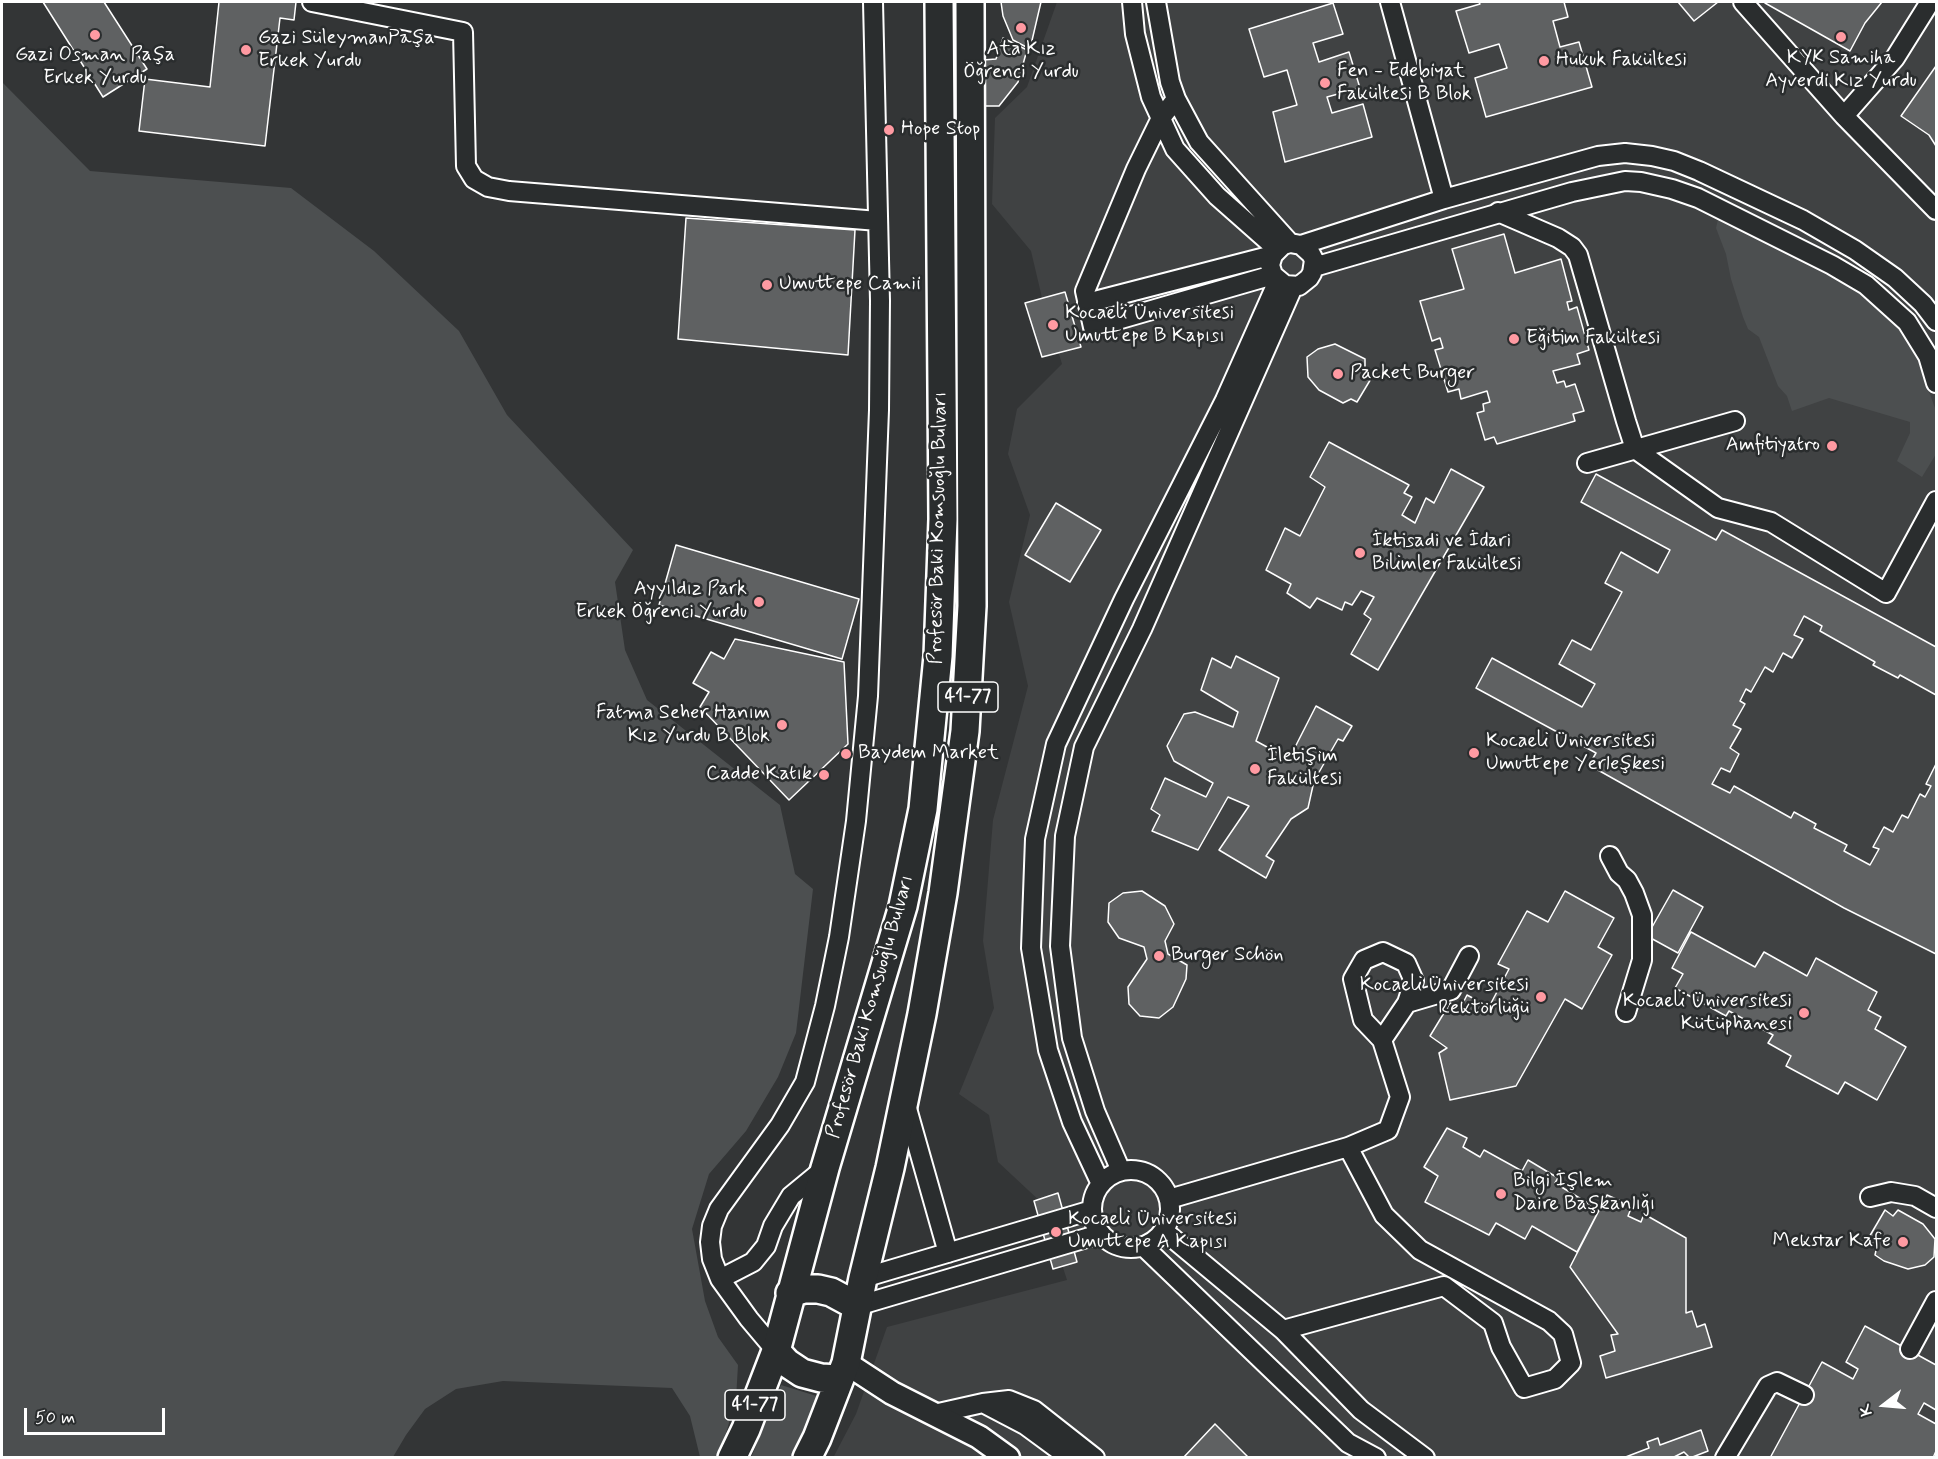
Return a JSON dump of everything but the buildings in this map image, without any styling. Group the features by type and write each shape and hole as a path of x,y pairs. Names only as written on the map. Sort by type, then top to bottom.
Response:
{"highway":[{"name":"Profesör Baki Komsuoğlu Bulvarı","path":"732,1458 746,1429 776,1351 825,1168 903,906 923,809 938,656 943,519 939,2"},
{"name":"Profesör Baki Komsuoğlu Bulvarı","path":"807,1458 843,1371 905,1101 943,893 956,804 971,660 970,2"},
{"path":"790,1293 804,1289 818,1289 831,1292 857,1306"},
{"path":"776,1351 787,1363 802,1372 821,1378 843,1371"}],"main road":[{"path":"843,1371 979,1437 1008,1458"}],"lane":[{"path":"312,2 333,4 463,32 466,166 474,179 488,187 509,191 878,221"},
{"path":"776,1351 720,1279 712,1259 710,1242 712,1226 719,1209 780,1125 805,1082 825,1006 839,937 856,821 868,696 879,410 880,301 873,2"},
{"path":"1132,2 1135,34 1151,97 1161,118 1175,149 1217,196 1285,248 1311,254 1314,267 1305,283 1281,281 1093,327 1085,291 1136,169 1161,118 1176,99"},
{"path":"1156,2 1170,82 1176,99 1199,142 1285,248"},
{"path":"1390,2 1444,199"},
{"path":"1743,2 1844,116 1936,210"},
{"path":"1844,116 1895,58 1930,2"},
{"path":"1087,303 1285,248 1444,199 1601,155 1625,153 1674,161 1803,220 1874,262 1908,289 1936,321"},
{"path":"1314,267 1581,189 1625,181 1672,189 1698,198 1792,244 1866,285 1907,322 1928,356 1936,383"},
{"path":"1498,212 1558,238 1572,247 1578,255 1635,449 1718,508 1771,522 1886,593 1936,501"},
{"path":"1281,281 1270,265 1285,248"},
{"path":"1121,1171 1095,1111 1072,1038 1060,946 1065,836 1084,747 1142,629 1281,281"},
{"path":"1101,1184 1072,1122 1048,1050 1031,948 1035,839 1056,744 1124,599 1227,396 1281,281"},
{"path":"1587,463 1735,421"},
{"path":"1610,856 1619,873 1627,880 1642,915 1642,960 1626,1012"},
{"path":"1169,1198 1348,1147 1388,1130 1400,1097 1382,1040 1363,1020 1353,979 1364,960 1383,951 1406,963 1414,981 1407,1002 1382,1040"},
{"path":"1407,1002 1451,990 1469,956"},
{"path":"905,1101 948,1253"},
{"path":"1283,1330 1444,1286 1493,1323 1501,1347 1524,1388 1555,1379 1571,1363 1563,1335 1549,1321 1419,1250 1384,1215 1348,1147"},
{"path":"720,1279 753,1262 766,1245 773,1226 791,1196 825,1168"},
{"path":"1135,1170 1148,1173 1159,1181 1169,1198 1169,1218 1164,1231 1143,1246 1131,1248 1118,1246 1108,1241 1100,1234 1092,1210 1095,1195 1101,1184 1121,1171 1135,1170"},
{"path":"1870,1197 1892,1192 1915,1196 1936,1208"},
{"path":"863,1278 1092,1210"},
{"path":"1164,1231 1283,1330 1360,1410 1425,1458"},
{"path":"857,1306 1100,1234"},
{"path":"1143,1246 1348,1443 1376,1458"},
{"path":"1910,1349 1936,1301"},
{"path":"1725,1458 1768,1386 1777,1382 1804,1395"},
{"path":"934,1414 983,1403 1009,1400 1034,1410 1095,1458"},
{"path":"983,1403 1025,1425 1070,1458"}],"shaded area":[{"name":"Kocaeli Üniversitesi Umuttepe Yerleşkesi","path":"1057,2 1936,2 1936,1457 833,1458 856,1414 887,1327 1067,1280 1042,1203 998,1162 989,1115 959,1094 994,1008 983,941 993,820 1028,686 1009,602 1030,515 1008,454 1017,409 1062,364 1043,302 1031,251 992,204 995,118 1027,87"},
{"path":"2,82 90,171 291,188 374,251 459,331 507,415 633,550 615,582 625,650 647,700 780,805 795,874 813,889 796,1033 778,1077 746,1131 709,1174 692,1229 705,1301 718,1337 738,1365 736,1399 719,1457 700,1457 690,1416 672,1388 503,1381 456,1389 425,1409 393,1457 2,1457"},
{"path":"1719,215 1857,287 1896,322 1916,355 1936,411 1936,454 1922,477 1897,461 1910,433 1910,422 1829,398 1792,411 1787,396 1778,386 1759,337 1748,329 1743,317 1726,254 1716,228"},
{"path":"781,1385 823,1398 792,1457 751,1458"}],"place":[{"name":"Ata Kız Öğrenci Yurdu","path":"1021,28"},
{"name":"Gazi Osman Paşa Erkek Yurdu","path":"95,35"},
{"name":"KYK Samiha Ayverdi Kız Yurdu","path":"1841,37"},
{"name":"Gazi SüleymanPaşa Erkek Yurdu","path":"246,50"},
{"name":"Hukuk Fakültesi","path":"1544,61"},
{"name":"Fen - Edebiyat Fakültesi B Blok","path":"1325,83"},
{"name":"Hope Stop","path":"889,130"},
{"name":"Umuttepe Camii","path":"767,285"},
{"name":"Kocaeli Üniversitesi Umuttepe B Kapısı","path":"1053,325"},
{"name":"Eğitim Fakültesi","path":"1514,339"},
{"name":"Packet Burger","path":"1338,374"},
{"name":"Amfitiyatro","path":"1832,446"},
{"name":"İktisadi ve İdari Bilimler Fakültesi","path":"1360,553"},
{"name":"Ayyıldız Park Erkek Öğrenci Yurdu","path":"759,602"},
{"name":"Fatma Seher Hanım Kız Yurdu B Blok","path":"782,725"},
{"name":"Kocaeli Üniversitesi Umuttepe Yerleşkesi","path":"1474,753"},
{"name":"Baydem Market","path":"846,754"},
{"name":"İletişim Fakültesi","path":"1255,769"},
{"name":"Cadde Katık","path":"824,775"},
{"name":"Burger Schön","path":"1159,956"},
{"name":"Kocaeli Üniversitesi Rektörlüğü","path":"1541,997"},
{"name":"Kocaeli Üniversitesi Kütüphanesi","path":"1804,1013"},
{"name":"Bilgi İşlem Daire Başkanlığı","path":"1501,1194"},
{"name":"Kocaeli Üniversitesi Umuttepe A Kapısı","path":"1056,1232"},
{"name":"Mekstar Kafe","path":"1903,1242"}]}
